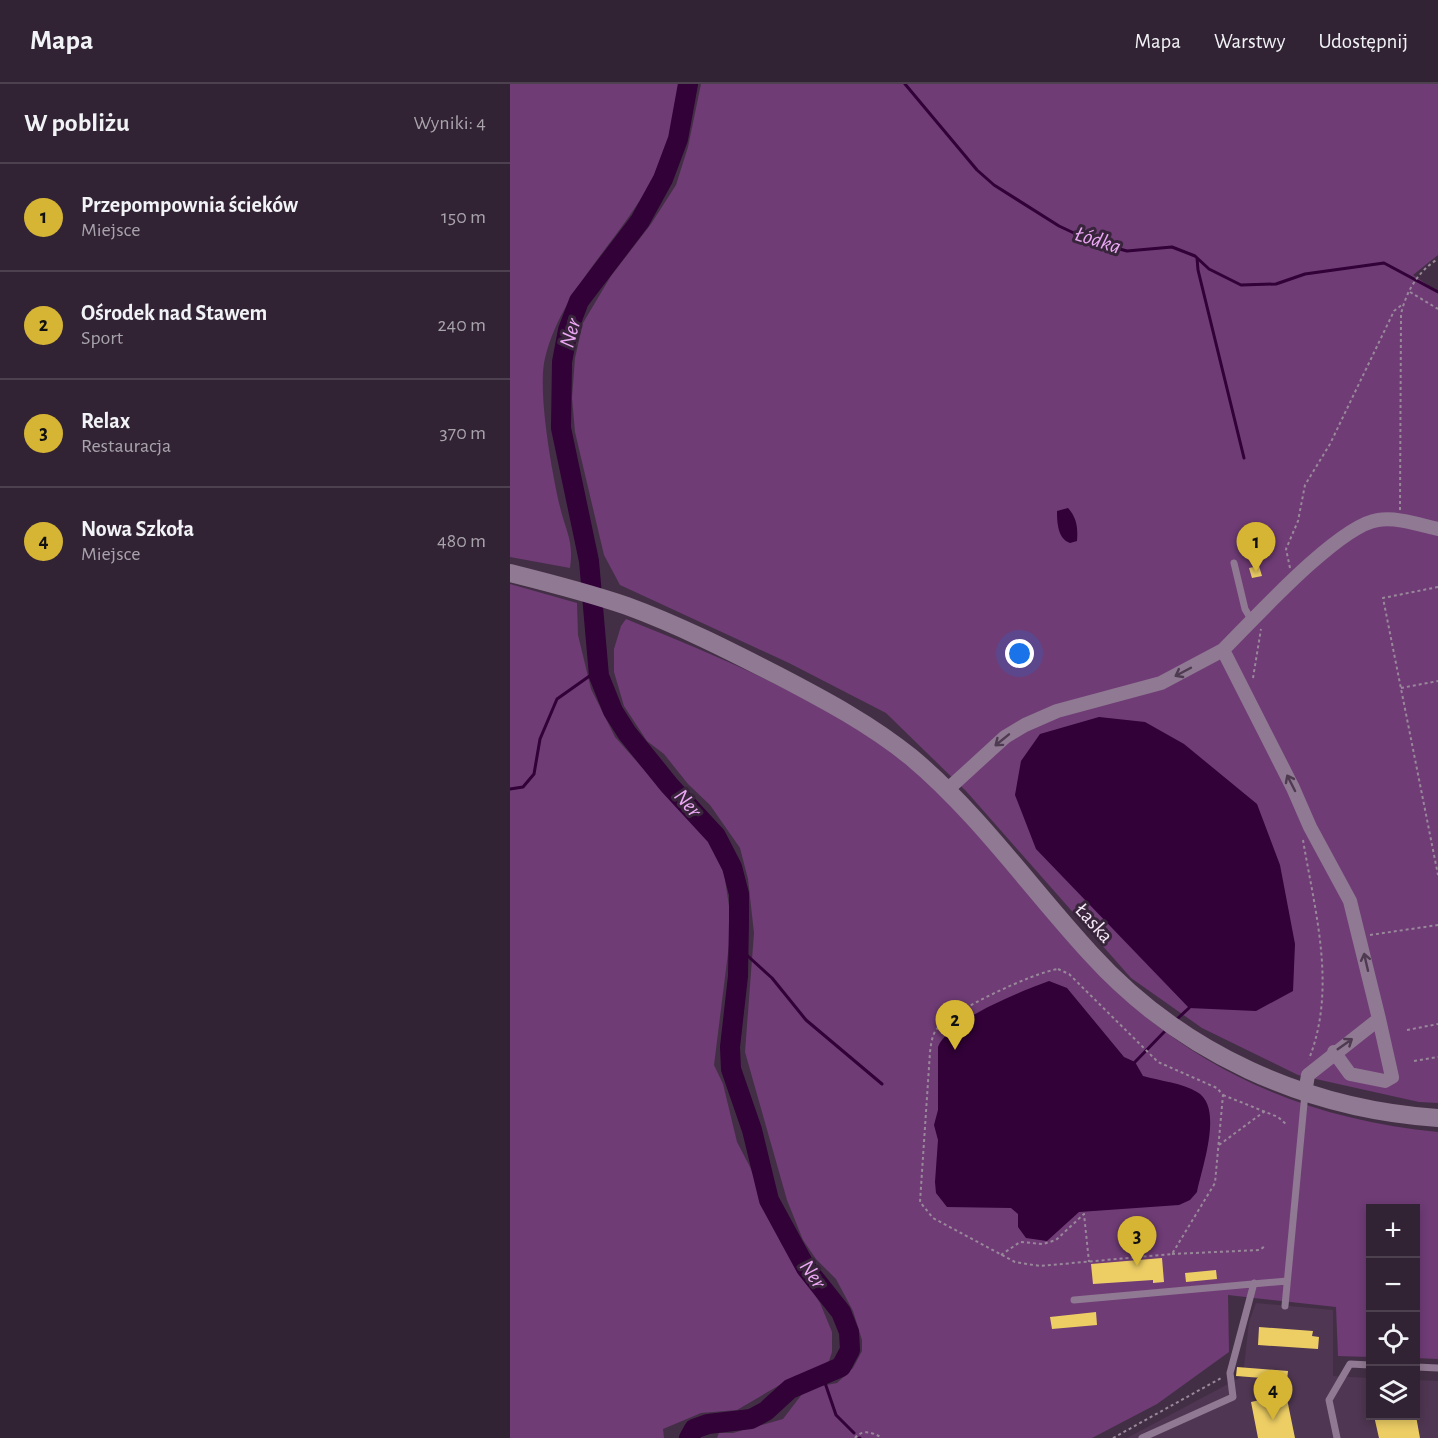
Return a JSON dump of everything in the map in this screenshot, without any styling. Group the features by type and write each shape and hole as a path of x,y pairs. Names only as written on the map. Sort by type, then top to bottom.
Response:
{"main road":[{"name":"Łaska","path":"510,573 630,607 767,670 867,725 912,758 946,790 1090,953 1136,998 1184,1035 1237,1065 1350,1106 1406,1116 1438,1118"}],"street":[{"path":"946,790 1005,737 1025,725 1057,711 1161,683 1223,650 1257,623 1321,557 1355,530 1377,520 1438,529"},
{"path":"1223,650 1293,788 1310,827 1350,901 1392,1077 1385,1081 1350,1074 1334,1052"},
{"path":"1305,1089 1308,1075 1334,1052 1379,1019"}],"lane":[{"path":"1234,563 1245,609 1257,623"},
{"path":"1286,1306 1305,1089"},
{"path":"1074,1299 1287,1281"},
{"path":"1142,1438 1233,1397 1230,1373 1254,1283"},
{"path":"1337,1438 1329,1400 1350,1365 1366,1365"},
{"path":"1420,1367 1438,1368"}],"path":[{"path":"1400,522 1401,314 1409,291 1419,276 1438,259"},
{"path":"1409,291 1438,309"},
{"path":"1291,573 1286,549 1298,521 1305,485 1330,444 1394,311 1404,304"},
{"path":"1438,587 1383,598 1438,875"},
{"path":"1253,678 1259,634 1257,623"},
{"path":"1401,688 1438,681"},
{"path":"1302,834 1324,973 1316,1035 1306,1067"},
{"path":"1360,937 1438,925"},
{"path":"1266,1245 1260,1250 1172,1254 1031,1266 1015,1262 933,1218 920,1202 930,1052 936,1030 948,1018 1036,974 1058,969 1070,974 1152,1057 1166,1067 1217,1088 1223,1095 1265,1111 1286,1124"},
{"path":"1407,1030 1438,1024"},
{"path":"1414,1061 1438,1057"},
{"path":"1172,1254 1215,1184 1223,1095"},
{"path":"1219,1145 1265,1111"},
{"path":"1001,1255 1020,1242 1042,1244 1056,1240 1084,1214 1089,1262"},
{"path":"1113,1438 1230,1373"},
{"path":"855,1438 867,1432 882,1438"}],"shaded area":[{"path":"510,84 679,84 670,134 658,169 639,202 564,310 545,358 543,390 546,432 560,507 570,543 570,568 510,557"},
{"path":"701,84 1438,84 1438,255 1413,275 1438,292 1438,1103 1419,1102 1298,1075 1202,1028 1131,978 966,791 886,713 789,663 620,585 604,555 575,432 572,398 575,358 583,323 611,276 651,224 676,185 688,147"},
{"path":"1068,508 1075,519 1077,532 1077,541 1070,543 1061,534 1057,516 1057,511"},
{"path":"510,584 577,603 578,635 591,689 615,737 671,800 696,823 712,846 724,873 729,906 729,945 714,1065 723,1084 737,1142 750,1167 781,1243 820,1303 832,1332 832,1352 829,1361 815,1370 795,1376 737,1410 701,1413 663,1429 664,1438 510,1438"},
{"path":"626,619 771,682 827,711 907,762 969,823 1097,972 1133,1006 1171,1036 1211,1062 1252,1084 1341,1115 1438,1132 1438,1359 1420,1358 1420,1204 1366,1204 1366,1357 1338,1356 1336,1307 1228,1295 1229,1352 1157,1404 1092,1438 717,1438 719,1433 733,1433 783,1419 806,1389 837,1383 853,1368 862,1351 862,1340 853,1311 836,1279 816,1259 803,1240 787,1200 745,1052 754,933 748,879 740,848 710,805 688,784 664,754 647,741 624,706 614,672 614,649 621,626"},
{"path":"1099,717 1145,722 1184,744 1257,804 1280,865 1295,944 1293,991 1256,1011 1189,1008 1036,849 1015,795 1021,761 1040,734"},
{"path":"1049,981 1067,988 1124,1057 1135,1062 1143,1076 1185,1086 1197,1092 1205,1100 1209,1110 1209,1138 1197,1192 1190,1200 1179,1205 1079,1212 1047,1241 1026,1238 1018,1227 1018,1214 1011,1208 947,1207 936,1193 938,1140 934,1125 938,1110 938,1047 945,1037 970,1017 1005,999"},
{"path":"1256,1303 1333,1310 1333,1376 1366,1378 1366,1420 1420,1420 1420,1380 1438,1381 1438,1438 1127,1438 1243,1376 1249,1322"}],"building":[{"path":"1259,566 1262,576 1252,578 1249,568"},
{"path":"1162,1258 1164,1282 1153,1283 1153,1280 1093,1284 1091,1264"},
{"path":"1216,1270 1217,1279 1186,1282 1185,1273"},
{"path":"1096,1312 1097,1325 1052,1329 1050,1317"},
{"path":"1259,1327 1313,1331 1312,1336 1319,1337 1318,1349 1258,1345"},
{"path":"1237,1367 1288,1371 1287,1380 1236,1376"},
{"path":"1286,1394 1295,1438 1258,1438 1251,1402"},
{"path":"1375,1420 1417,1420 1420,1438 1379,1438"}],"waterway":[{"name":"Ner","path":"688,84 678,139 663,179 640,221 579,301 568,330 562,362 561,428 589,561 599,676 613,711 627,733 669,785 716,836 732,867 739,894 739,921 738,976 730,1047 731,1069 752,1130 769,1200 806,1268 841,1312 849,1332 850,1350 841,1367 790,1389 766,1411 751,1419 708,1424 694,1429 689,1438"},
{"name":"Łódka","path":"905,84 977,170 994,185 1059,226 1093,242 1127,251 1172,247 1195,256 1209,269 1241,285 1276,284 1305,274 1384,263 1438,292"},
{"path":"1197,258 1244,458"},
{"path":"510,789 523,787 534,774 540,739 557,699 598,670"},
{"path":"739,948 772,978 806,1020 882,1084"},
{"path":"1177,1019 1189,1008"},
{"path":"1135,1062 1166,1030"},
{"path":"823,1377 836,1415 854,1433"}],"place":[{"name":"Przepompownia ścieków","path":"1256,572"},
{"name":"Ośrodek nad Stawem","path":"955,1050"},
{"name":"Relax","path":"1137,1266"},
{"name":"Nowa Szkoła","path":"1273,1420"}]}
